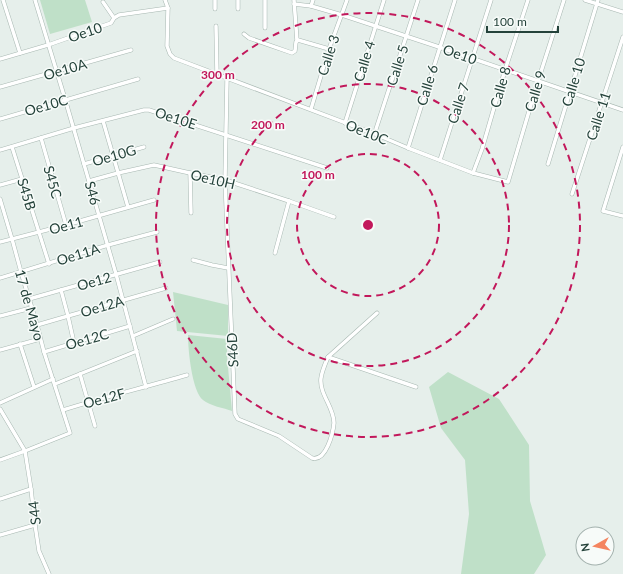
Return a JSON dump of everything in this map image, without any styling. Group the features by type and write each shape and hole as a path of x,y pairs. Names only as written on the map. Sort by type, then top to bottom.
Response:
{"street":[{"path":"3,0 20,53"},
{"name":"S46","path":"35,0 108,245 146,387"},
{"path":"166,0 168,8 168,46 170,54 174,58 227,79"},
{"path":"215,0 215,9"},
{"path":"238,0 238,9"},
{"path":"265,0 265,28"},
{"path":"311,6 313,0"},
{"name":"Calle 3","path":"311,110 329,49 347,0"},
{"name":"Calle 4","path":"345,123 384,0"},
{"name":"Calle 5","path":"376,130 418,0"},
{"name":"Calle 6","path":"408,148 455,0"},
{"name":"Calle 7","path":"440,160 491,0"},
{"name":"Calle 8","path":"473,173 482,149 505,70 528,0"},
{"name":"Calle 9","path":"508,182 564,0"},
{"path":"585,0 598,2 623,12"},
{"path":"103,2 114,18"},
{"path":"244,34 249,38 292,53 295,51 295,43 297,41 294,2"},
{"name":"Oe10","path":"294,2 342,15 407,36 623,110"},
{"name":"Calle 10","path":"548,164 598,2"},
{"name":"Oe10","path":"0,59 48,45 111,23 114,18 119,16 168,8"},
{"path":"216,26 217,75"},
{"name":"Calle 11","path":"572,194 623,37"},
{"path":"297,41 329,49"},
{"name":"Oe10A","path":"0,87 130,50"},
{"name":"Oe10C","path":"0,119 138,79"},
{"name":"Oe10C","path":"227,79 375,134 473,173 508,182"},
{"name":"S46D","path":"227,79 225,180 235,414 238,419 279,436 312,458 319,458 328,447 334,426 334,417 322,390 321,382 323,370 328,358 377,313"},
{"name":"Oe10E","path":"0,150 74,128 149,110 327,168"},
{"path":"103,121 128,207"},
{"name":"S45C","path":"40,138 66,225"},
{"name":"S45B","path":"12,147 48,264"},
{"name":"Oe10G","path":"84,164 144,147"},
{"path":"623,147 603,211 623,216"},
{"name":"Oe10H","path":"89,181 154,165 225,180 334,217"},
{"path":"190,173 191,213"},
{"path":"0,186 22,179"},
{"name":"17 de Mayo","path":"0,199 40,339 70,433 25,451"},
{"name":"Oe11","path":"0,242 154,200"},
{"path":"275,253 289,201"},
{"name":"Oe11A","path":"0,278 108,245 157,232"},
{"path":"193,260 228,268"},
{"name":"Oe12","path":"29,299 160,262"},
{"name":"Oe12A","path":"37,325 166,288"},
{"path":"60,290 74,343"},
{"path":"0,316 31,308"},
{"path":"133,336 173,319"},
{"name":"Oe12C","path":"44,352 130,326"},
{"path":"0,350 40,339"},
{"path":"20,344 34,388"},
{"path":"55,384 136,351"},
{"path":"328,358 416,387"},
{"path":"80,374 95,426"},
{"name":"Oe12F","path":"63,410 187,374"},
{"path":"0,404 53,379"},
{"path":"0,409 25,451 0,460"},
{"name":"S44","path":"25,451 40,551 49,574"},
{"path":"0,499 31,489"},
{"path":"0,535 35,525"}],"green space":[{"path":"40,0 85,0 92,22 50,34"},
{"path":"173,292 228,305 228,336 177,331"},
{"path":"188,335 227,339 232,411 209,404 199,395 191,370"},
{"path":"448,372 499,399 529,445 530,501 546,555 534,574 461,574 469,514 465,460 441,428 429,387"}]}
